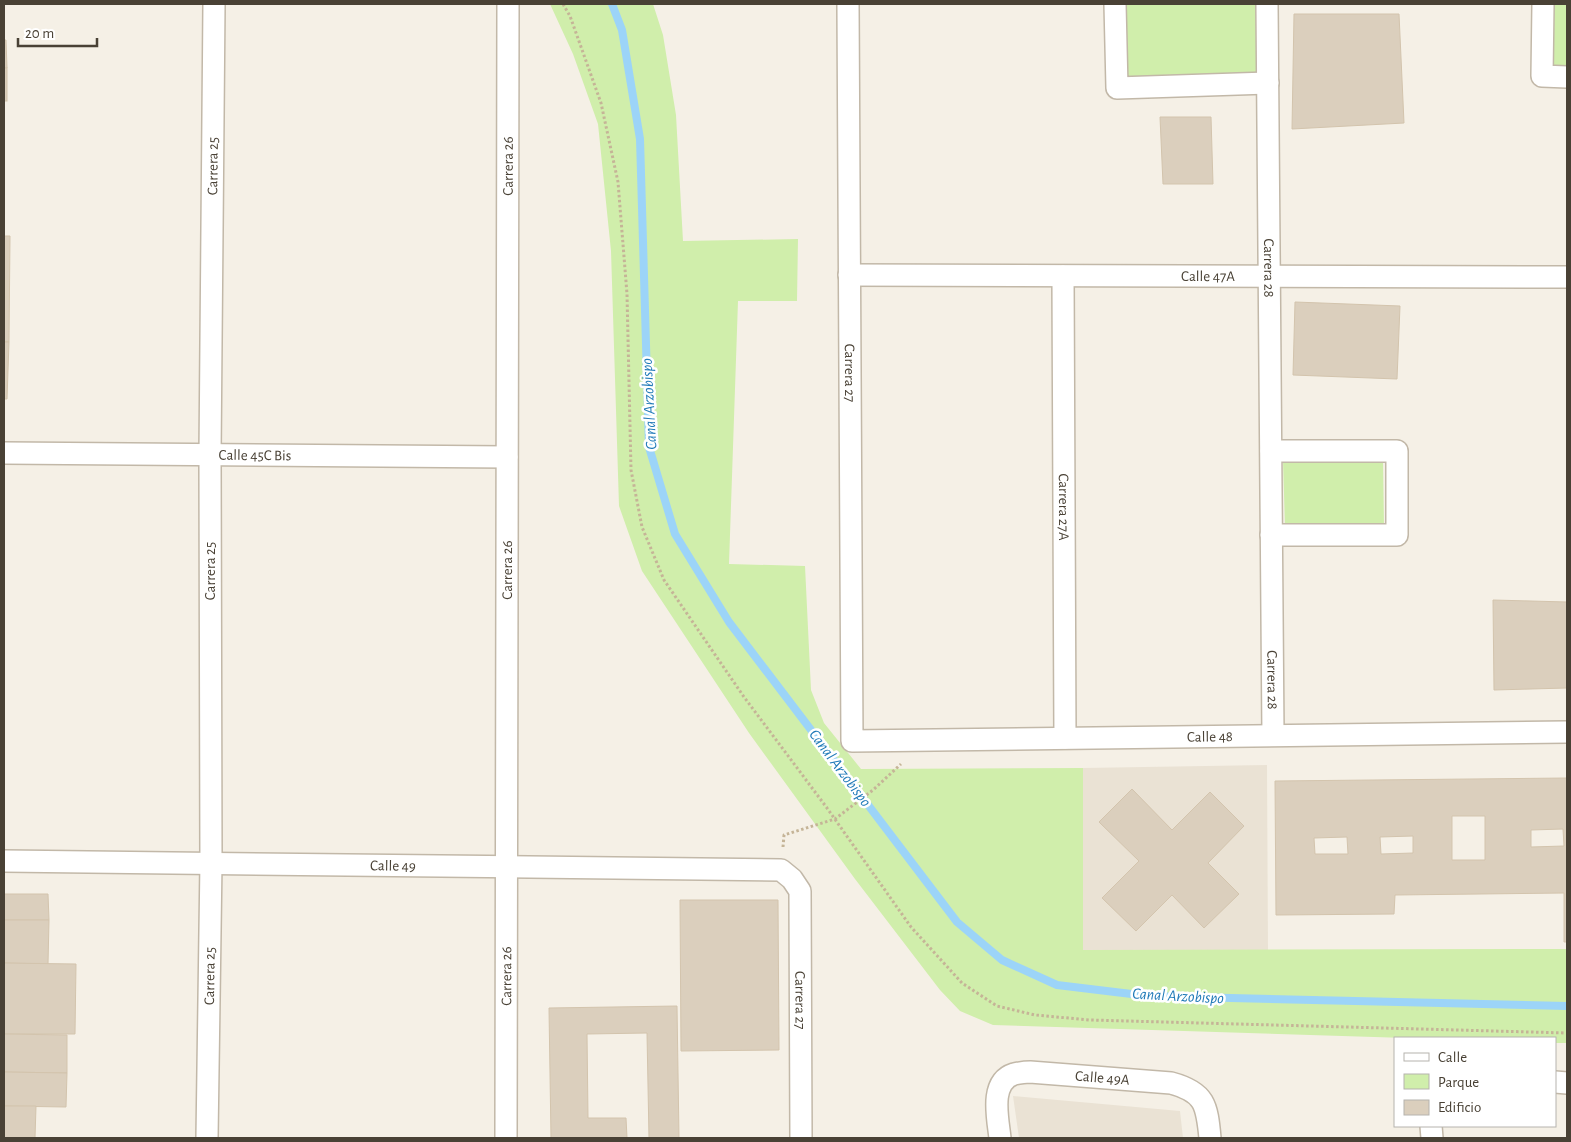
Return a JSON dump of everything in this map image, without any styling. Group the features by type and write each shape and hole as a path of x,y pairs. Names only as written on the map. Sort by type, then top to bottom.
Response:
{"street":[{"name":"Carrera 25","path":"207,1138 211,862 210,455 214,4"},
{"name":"Carrera 26","path":"506,1138 508,4"},
{"name":"Carrera 27","path":"848,4 852,741"},
{"path":"1114,4 1117,88 1268,84"},
{"name":"Carrera 28","path":"1267,4 1273,735"},
{"path":"1542,4 1542,76 1567,77"},
{"name":"Calle 47A","path":"849,275 1567,277"},
{"name":"Carrera 27A","path":"1063,276 1066,738"},
{"path":"1271,451 1397,452 1397,535 1271,535"},
{"name":"Calle 45C Bis","path":"4,453 507,456"},
{"name":"Calle 48","path":"852,741 1567,732"},
{"name":"Calle 49","path":"4,861 781,870"},
{"name":"Carrera 27","path":"781,870 792,879 800,891 801,1138"},
{"name":"Calle 49A","path":"1000,1138 997,1092 1003,1082 1012,1074 1039,1072 1170,1083 1188,1088 1200,1098 1207,1110 1210,1138"}],"path":[{"path":"563,4 570,16 601,103 618,182 627,294 631,470 642,527 664,580 744,696 836,819 911,927 962,983 998,1006 1035,1015 1090,1020 1567,1033"},
{"path":"784,834 836,819 873,790"}],"shaded area":[{"path":"1267,765 1268,950 1083,950 1083,768"},
{"path":"1013,1096 1180,1111 1183,1138 1019,1138"}],"green space":[{"path":"550,4 653,4 663,35 676,115 683,241 798,239 797,301 738,301 729,564 805,566 811,690 824,723 861,769 1083,768 1083,950 1567,949 1567,1043 1556,1043 1556,1037 1394,1038 993,1025 960,1011 940,990 855,879 749,733 642,571 619,506 611,251 598,124 573,54"},
{"path":"1115,4 1267,4 1268,83 1117,88"},
{"path":"1543,4 1567,4 1567,77 1542,76"},
{"path":"1283,460 1383,463 1384,525 1285,527"}],"building":[{"path":"1294,14 1399,14 1404,123 1292,129"},
{"path":"4,40 6,40 7,68 4,68"},
{"path":"4,68 7,68 7,101 4,101"},
{"path":"1160,117 1211,117 1213,184 1163,184"},
{"path":"4,236 10,236 9,342 4,342"},
{"path":"1295,302 1400,306 1397,379 1293,375"},
{"path":"4,342 9,342 7,399 4,399"},
{"path":"1493,600 1567,602 1567,688 1494,690"},
{"path":"1567,778 1567,942 1564,942 1564,893 1395,895 1394,914 1276,915 1275,781","holes":["1452,816 1485,816 1485,860 1452,860","1563,829 1564,846 1531,847 1531,830","1413,836 1413,853 1381,854 1380,837","1347,837 1348,854 1315,854 1314,838"]},
{"path":"1132,789 1172,830 1210,792 1244,826 1208,863 1239,894 1204,928 1172,895 1136,931 1102,898 1139,861 1099,822"},
{"path":"4,894 48,894 49,920 4,920"},
{"path":"680,900 778,900 779,1050 681,1051"},
{"path":"4,920 49,920 48,964 4,963"},
{"path":"4,963 76,964 75,1034 4,1034"},
{"path":"677,1006 679,1138 649,1138 647,1033 587,1034 588,1118 626,1118 627,1138 551,1138 549,1008"},
{"path":"4,1034 67,1035 67,1073 4,1072"},
{"path":"4,1072 67,1073 66,1107 4,1106"},
{"path":"4,1106 36,1106 35,1138 4,1138"}],"waterway":[{"name":"Canal Arzobispo","path":"612,4 622,30 640,139 649,447 675,534 729,622 957,922 1002,960 1057,985 1148,996 1567,1006"}]}
